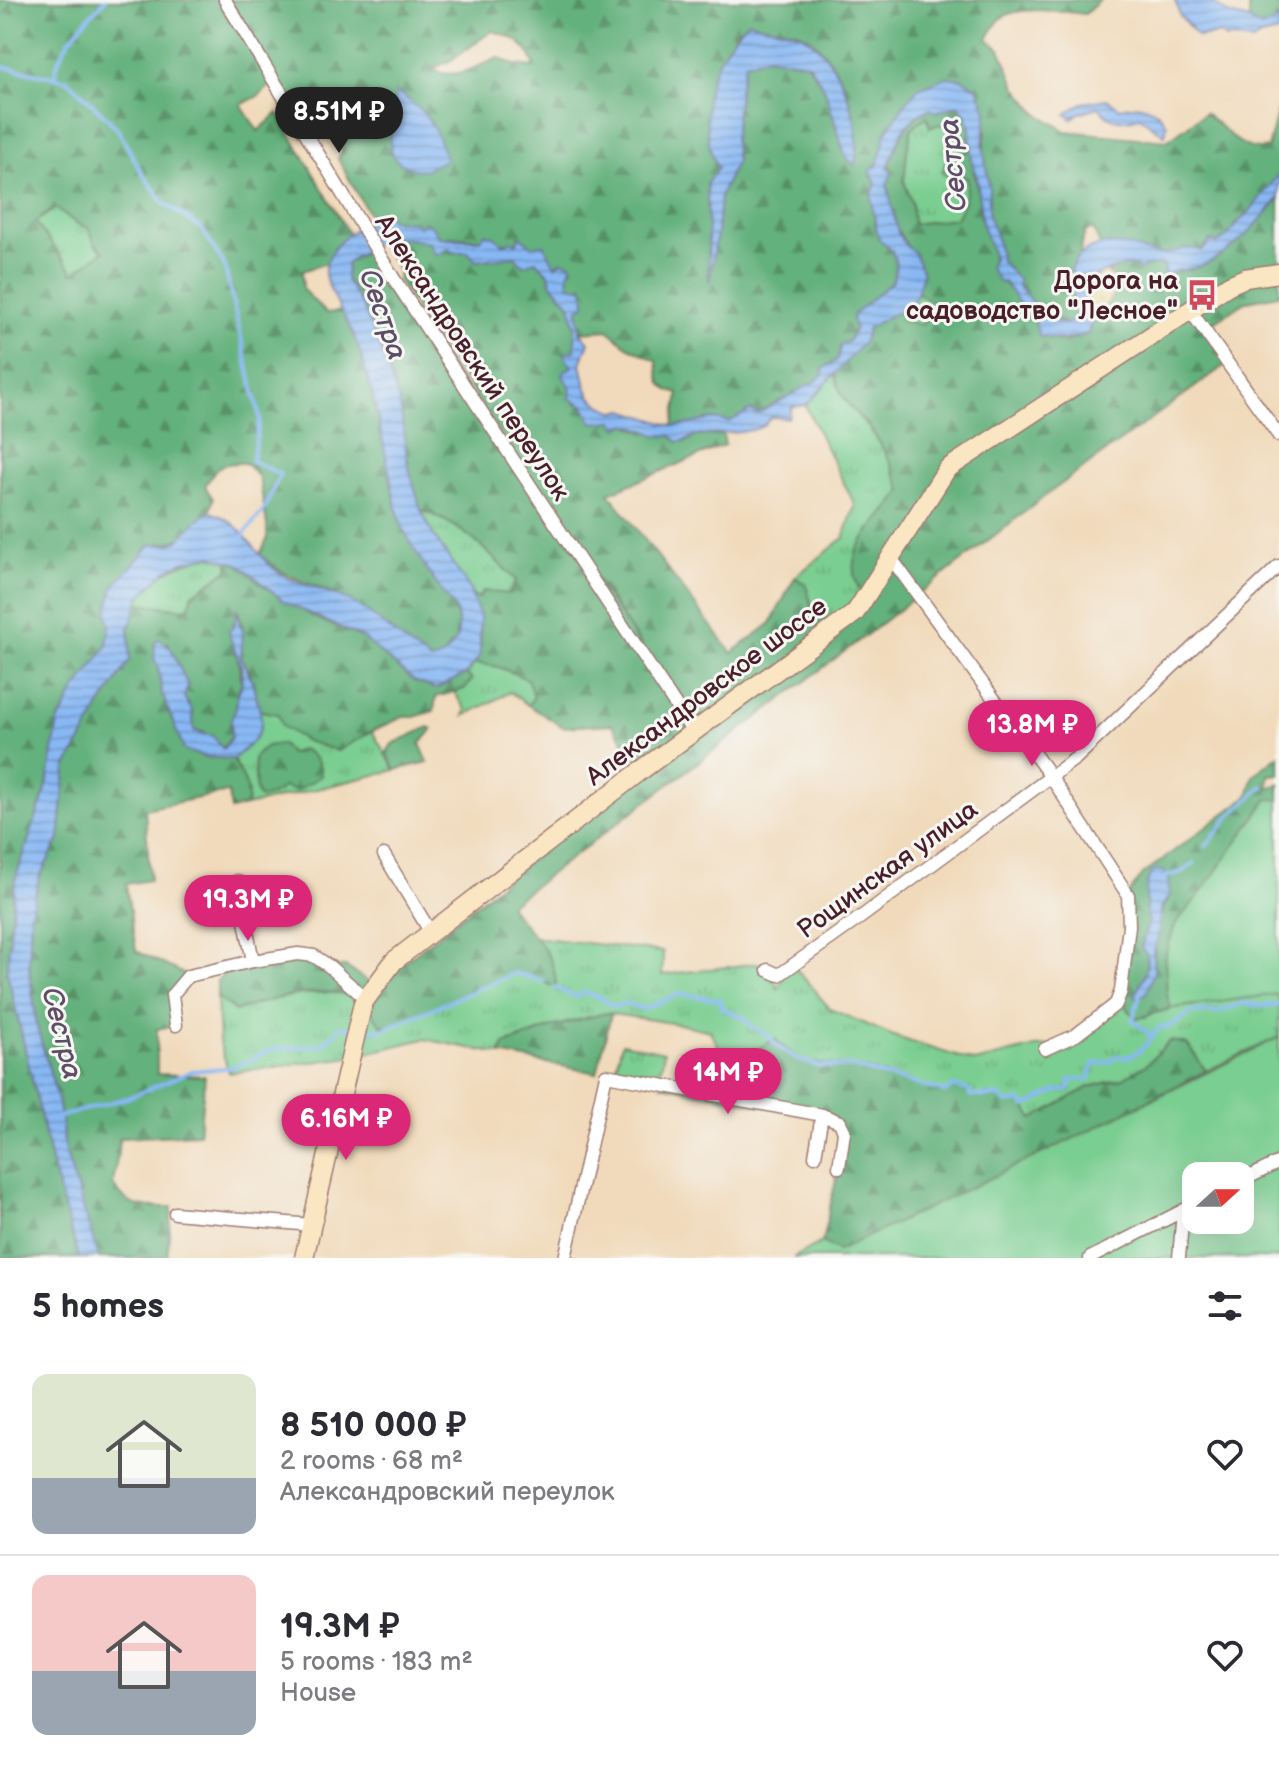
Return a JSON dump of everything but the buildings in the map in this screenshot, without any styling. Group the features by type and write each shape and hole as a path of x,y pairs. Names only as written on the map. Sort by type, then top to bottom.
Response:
{"street":[{"name":"Александровский переулок","path":"225,0 392,275 693,732"},
{"name":"Александровское шоссе","path":"304,1258 363,1006 394,961 693,732 855,613 947,469 1238,281 1279,273"},
{"path":"1190,310 1279,436"},
{"path":"891,558 1051,777 1128,895 1129,926 1121,991 1116,1004 1076,1035 1045,1049"},
{"name":"Рощинская улица","path":"768,970 779,975 1076,758 1279,566"},
{"path":"384,855 431,933"},
{"path":"237,881 253,961"},
{"path":"176,1025 172,995 188,976 284,954 314,956 330,967 363,1006"},
{"path":"565,1258 606,1075 822,1115 840,1122 844,1132 839,1167"},
{"path":"815,1156 822,1115"},
{"path":"1254,1175 1279,1162"},
{"path":"1090,1258 1182,1212"},
{"path":"175,1213 311,1225"},
{"path":"1179,1258 1182,1223"}],"green space":[{"path":"0,0 1100,0 1085,14 1042,10 1009,14 998,22 987,39 1000,49 1016,87 1037,113 1066,131 1167,141 1205,113 1242,144 1250,148 1268,148 1279,106 1279,174 1246,216 1234,226 1232,233 1217,243 1210,241 1201,251 1157,255 1119,247 1101,247 1093,229 1086,231 1071,276 1076,317 1067,324 1036,309 1018,286 1019,280 1001,261 989,218 989,186 983,158 986,131 977,88 905,104 887,131 880,160 870,173 876,184 871,196 876,228 879,238 892,251 896,264 893,281 854,314 855,328 848,342 841,344 837,360 823,369 817,380 756,414 746,412 729,422 715,419 673,426 679,394 661,383 657,361 627,346 608,330 580,332 578,309 584,301 584,288 568,285 572,267 562,261 555,266 519,236 517,243 445,238 437,236 424,222 419,228 415,222 392,220 379,214 372,220 338,159 343,148 323,126 305,134 273,83 260,95 241,105 258,131 278,113 349,234 334,248 327,263 302,271 303,290 326,313 343,311 356,339 373,396 400,521 456,610 455,643 440,659 431,661 351,602 292,577 270,564 260,554 267,540 267,524 259,477 245,463 225,464 217,469 205,486 213,499 210,512 174,541 159,543 111,624 107,646 75,691 58,722 47,786 15,880 7,971 54,1174 79,1258 0,1258","holes":["749,21 808,37 834,66 850,102 852,123 845,156 825,90 807,63 766,57 745,63 734,140 736,162 720,196 709,276 707,183 719,168 709,85 737,31","492,31 519,42 535,67 515,65 499,58 456,73 448,74 432,68 456,57","56,208 76,223 89,228 95,244 104,251 74,273 35,222"]},
{"path":"1243,0 1279,0 1277,18 1261,28 1249,20 1249,5"},
{"path":"959,105 965,113 970,130 981,221 993,255 991,268 1046,337 1065,342 1089,333 1119,281 1105,270 1148,264 1186,270 1201,266 1217,258 1245,236 1279,198 1279,295 1247,301 1203,329 1228,363 1049,493 509,905 547,953 556,988 515,973 384,1029 364,1004 337,993 301,994 235,1011 217,997 217,981 231,966 298,954 330,967 346,967 375,986 643,769 612,724 563,727 528,705 534,697 527,679 499,667 475,663 481,638 471,595 479,598 483,591 509,594 516,580 462,531 421,510 408,465 400,404 378,342 362,305 346,279 346,264 368,250 386,281 393,282 693,723 397,279 399,272 380,241 393,237 411,238 430,243 433,253 440,254 449,248 468,252 477,261 515,256 521,261 536,261 570,304 575,326 575,351 572,352 572,366 566,381 570,384 576,403 583,405 591,416 685,442 696,436 723,435 725,445 609,493 732,653 771,623 795,577 806,585 813,610 829,621 865,598 856,582 853,568 856,554 862,541 902,491 879,441 840,391 835,372 863,343 868,328 899,310 902,321 922,325 936,305 917,292 923,273 895,226 887,184 892,174 888,167 906,127 930,109 937,112","holes":["927,116 930,127 941,124 969,139 969,151 947,159 942,173 951,178 968,177 967,188 956,218 913,224 912,204 904,181 907,150 912,128"]},
{"path":"927,115 953,132 970,138 969,151 947,159 957,177 968,177 965,203 957,218 912,225 912,204 904,181 907,150 912,128"},
{"path":"56,208 76,223 90,228 105,251 74,274 35,222"},
{"path":"917,292 936,305 922,325 902,321 899,310 910,305"},
{"path":"835,372 840,391 883,449 902,491 888,511 865,597 834,628 813,610 806,585 795,577 844,538 855,505 805,405"},
{"path":"421,510 462,531 493,558 516,580 509,594 483,591 479,598 471,595"},
{"path":"210,556 228,561 228,570 193,594 189,606 183,609 138,603 158,577 178,566"},
{"path":"228,561 239,564 265,587 314,617 363,638 414,681 436,689 466,674 472,680 464,689 436,697 434,711 403,717 338,751 306,741 282,726 278,714 257,710 253,683 241,659 243,629 238,610 232,629 242,682 235,715 231,719 231,738 222,749 203,732 194,731 192,710 184,697 188,686 168,643 158,666 162,694 184,750 205,757 233,759 248,793 246,806 231,810 228,792 145,809 150,880 126,884 136,951 188,976 173,991 176,1025 157,1029 157,1074 205,1076 199,1134 120,1138 113,1185 132,1204 172,1207 167,1258 99,1258 65,1151 59,1104 37,1027 29,965 31,912 39,878 59,839 66,768 130,660 129,628 138,603 183,609 189,607 193,594 228,570"},
{"path":"475,663 499,667 528,679 534,697 528,705 510,692 464,716 466,710 454,692 464,689 472,680 466,674"},
{"path":"257,710 278,714 337,751 372,731 395,770 246,806 246,788 233,759 248,746 261,725","holes":["282,744 290,754 284,787 272,795 257,793 254,757 267,746"]},
{"path":"429,727 433,729 420,744 428,762 395,770 385,755 392,744"},
{"path":"282,744 290,754 302,749 310,754 318,764 321,776 296,791 284,787 260,798 256,793 254,757 266,746"},
{"path":"1279,755 1279,774 1269,775 1268,788 1279,784 1279,800 1267,800 1176,923 1165,956 1171,1008 1137,1019 1126,1007 1121,991 1128,895 1143,874 1248,796 1254,775","holes":["1152,872 1168,900 1158,924 1154,973 1135,995 1146,972 1147,955 1141,947 1149,920 1147,882"]},
{"path":"1268,799 1279,800 1279,994 1171,1008 1165,956 1176,923"},
{"path":"534,937 663,952 662,975 758,963 768,970 767,976 775,981 778,989 783,979 782,973 792,964 830,1009 896,1037 975,1062 1051,1046 1076,1035 1121,991 1145,1017 1160,1010 1276,994 1279,999 1279,1037 1206,1071 1187,1044 1170,1041 1146,1065 1122,1079 1089,1087 1033,1119 1023,1105 1007,1103 1004,1099 970,1096 969,1090 953,1086 945,1092 860,1068 815,1064 797,1057 775,1039 738,1060 720,1049 710,1031 606,1013 504,1044 500,1054 424,1039 350,1057 229,1073 219,1041 217,997 235,1011 302,994 337,993 364,1004 384,1029 515,973 541,980 542,946"},
{"path":"611,1014 597,1073 500,1054 504,1045 555,1026"},
{"path":"1279,1037 1279,1258 793,1258 822,1242 838,1251"},
{"path":"775,1039 797,1057 815,1064 860,1068 944,1092 953,1086 969,1090 970,1096 992,1095 1008,1103 1021,1101 1033,1119 1089,1087 1121,1079 1146,1065 1170,1041 1187,1044 1206,1071 1069,1141 838,1251 822,1242 839,1167 840,1122 662,1085 720,1049 738,1060"},
{"path":"622,1043 664,1052 660,1075 616,1066"}],"sand":[{"path":"1105,270 1121,284 1096,320 1083,289"}],"water":[{"path":"1175,0 1209,0 1230,15 1249,20 1261,28 1279,18 1279,32 1258,37 1253,42 1225,39 1221,34 1198,37 1180,16"},
{"path":"749,21 802,35 827,58 838,75 853,113 857,150 854,165 845,156 825,90 808,63 767,57 745,63 734,140 736,162 720,196 709,282 707,183 718,168 709,140 707,95 724,51"},
{"path":"947,77 962,79 977,88 987,111 983,145 989,186 989,217 1001,261 1019,280 1018,286 1037,307 1061,323 1076,317 1071,276 1077,258 1084,252 1113,244 1155,254 1191,249 1202,251 1211,241 1217,243 1226,237 1279,174 1279,198 1235,245 1203,265 1167,275 1163,273 1165,268 1162,264 1139,270 1135,265 1101,274 1083,289 1096,320 1089,333 1064,339 1039,336 1035,321 990,268 994,258 982,225 969,124 965,115 959,105 936,112 930,109 906,127 888,167 892,174 887,184 898,233 914,252 923,273 916,297 910,305 868,328 863,343 812,399 805,405 792,407 788,418 771,417 759,428 696,436 681,442 671,436 655,435 627,424 618,428 613,421 593,423 583,405 569,398 571,389 563,376 564,371 572,367 565,356 566,352 575,351 575,326 570,304 536,261 523,265 515,256 476,261 468,252 453,252 449,248 440,254 433,253 430,243 394,238 377,243 347,263 346,280 362,305 400,404 408,465 421,510 434,536 468,586 480,617 480,656 466,674 436,689 414,681 363,638 285,602 239,564 210,556 183,562 166,571 140,597 129,628 130,660 66,768 59,839 39,878 31,912 29,965 37,1027 59,1104 65,1151 99,1258 79,1258 54,1174 7,971 15,880 47,786 58,722 75,691 107,646 110,624 107,615 113,587 150,545 170,544 179,540 196,521 210,512 230,521 281,574 352,602 431,661 445,654 457,637 456,610 418,555 400,520 366,372 353,333 325,275 333,251 357,227 385,212 392,220 415,222 419,227 425,222 435,229 437,236 481,240 485,233 504,245 511,241 517,243 519,236 532,246 544,244 555,266 562,261 572,264 568,274 569,285 584,288 585,305 578,309 580,332 589,342 581,364 591,397 616,412 624,410 673,426 715,419 729,422 751,410 757,414 817,380 823,369 837,360 841,344 848,342 855,328 854,314 893,281 896,264 892,251 879,239 871,196 876,184 870,170 877,166 887,131 918,88"},
{"path":"395,91 423,112 446,159 422,170 398,162 390,144"},
{"path":"1107,99 1120,108 1135,105 1152,109 1167,124 1165,135 1140,117 1117,120 1099,107 1079,113 1072,119 1066,114 1082,103"},
{"path":"237,608 243,629 241,659 255,691 261,725 254,740 233,759 205,757 184,750 162,694 154,659 155,642 160,639 171,648 188,686 184,697 192,710 194,731 213,736 223,749 231,738 231,719 242,684 242,669 229,631 234,626"},
{"path":"1160,870 1172,876 1168,881 1170,895 1161,908 1158,938 1153,952 1154,972 1147,992 1139,999 1135,995 1146,972 1147,955 1141,948 1149,920 1146,913 1147,882 1152,871"}],"waterway":[{"path":"54,78 67,45 105,0"},
{"path":"0,66 68,80 117,128 142,173 164,203 201,228 224,264 260,418 252,461 280,474 265,508 242,537"},
{"path":"1206,846 1228,818 1263,786"},
{"path":"1167,876 1182,872 1194,863"},
{"path":"363,1029 382,1030 515,973 544,981"},
{"path":"554,987 576,997 584,992 614,1007 626,1003 643,1009 680,994 721,1000 721,1008 745,1018 752,1027 765,1033 780,1048 799,1060 819,1066 853,1067 945,1092 953,1086 969,1090 970,1096 999,1096 1007,1103 1021,1101 1025,1107 1056,1091 1069,1090 1070,1080 1089,1079 1094,1064 1111,1062 1113,1058 1121,1056 1125,1058 1146,1045 1160,1027 1170,1026 1192,1012 1217,1012 1244,1003 1279,1005"},
{"path":"1140,995 1133,1020 1151,1036"},
{"path":"55,1118 127,1098 192,1071 235,1067 273,1049 323,1045 340,1027 351,1028"}],"place":[{"name":"Дорога на садоводство \"Лесное\"","path":"1202,295"}],"water label":[{"name":"Сестра","path":"952,165"},
{"name":"Сестра","path":"384,314"},
{"name":"Сестра","path":"63,1033"}]}
